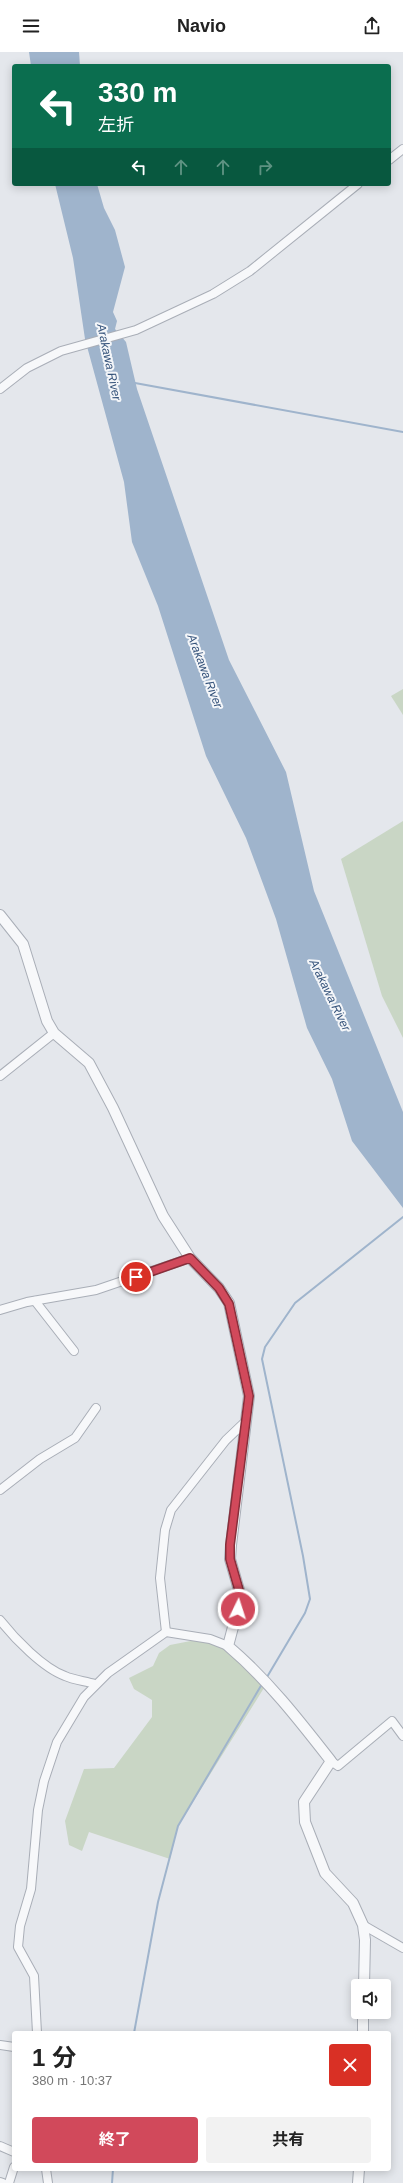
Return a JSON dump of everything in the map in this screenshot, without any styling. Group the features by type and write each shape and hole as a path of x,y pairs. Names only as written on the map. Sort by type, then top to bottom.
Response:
{"street":[{"path":"391,158 403,149"},
{"path":"0,389 27,368 60,351 136,330 213,294 250,271 356,186"},
{"path":"0,915 23,944 40,1004 54,1033 89,1063 163,1216 181,1241 190,1258 219,1288 229,1304 249,1396 236,1487 230,1559 241,1597 228,1646"},
{"path":"0,1076 54,1033"},
{"path":"0,1310 35,1301 96,1290 190,1258"},
{"path":"35,1301 74,1350"},
{"path":"0,1490 40,1459 75,1438 96,1408"},
{"path":"166,1632 160,1578 165,1530 171,1510 226,1440 246,1421"},
{"path":"0,1620 14,1637 51,1668 64,1676 95,1684"},
{"path":"37,2031 34,1976 18,1947 20,1926 31,1889 38,1810 44,1781 57,1742 84,1697 95,1684 166,1632 210,1640 228,1646 253,1667 281,1698 331,1761 338,1766 392,1721 403,1736"},
{"path":"331,1761 304,1802 305,1822 325,1873 353,1903 363,1925 365,1940 364,1979"},
{"path":"363,1925 403,1948"},
{"path":"363,2019 363,2031"},
{"path":"0,2045 12,2047"},
{"path":"0,2146 12,2151"},
{"path":"9,2183 13,2171"},
{"path":"46,2171 48,2183"},
{"path":"358,2183 359,2171"}],"green space":[{"path":"403,689 403,715 391,696"},
{"path":"403,821 403,1038 382,996 341,859"},
{"path":"206,1638 228,1646 267,1683 178,1826 170,1859 89,1832 82,1851 69,1845 65,1821 84,1769 114,1768 152,1717 152,1700 134,1689 129,1678 153,1666 159,1653 170,1645"}],"water":[{"path":"29,52 79,52 80,64 31,64"},
{"name":"Arakawa River","path":"55,186 98,186 104,208 115,230 125,267 113,312 117,321 115,329 126,342 137,389 229,660 286,772 314,891 403,1112 403,1208 352,1141 332,1079 307,1028 276,919 246,838 206,756 158,606 132,542 124,482 85,339 73,258"}],"waterway":[{"path":"135,383 403,432"},
{"path":"267,1677 305,1613 310,1599 303,1556 262,1359 265,1347 295,1303 403,1217"},
{"path":"134,2031 158,1902 178,1826 262,1684"},
{"path":"112,2183 113,2171"}],"route":[{"path":"136,1277 190,1258 219,1288 229,1304 249,1396 236,1487 230,1545 230,1559 241,1597 238,1609"}]}
